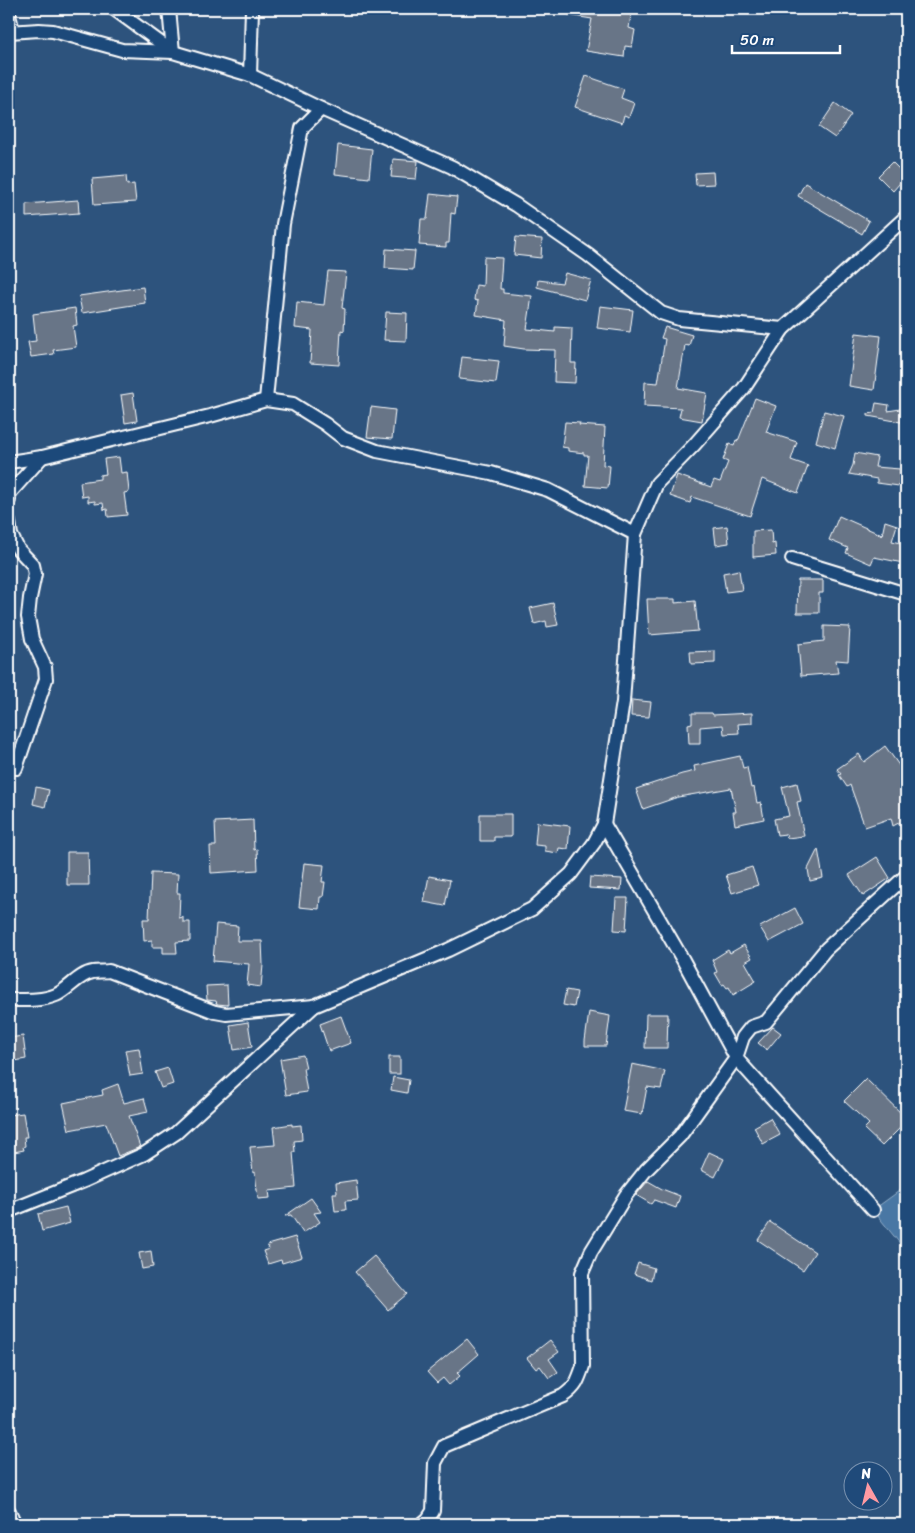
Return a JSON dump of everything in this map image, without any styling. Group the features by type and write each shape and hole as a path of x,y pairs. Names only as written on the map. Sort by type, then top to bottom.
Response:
{"street":[{"path":"114,9 173,52"},
{"path":"169,9 173,52"},
{"path":"250,75 252,9"},
{"path":"9,15 10,30 53,32 122,50 173,52 250,75 321,109 452,167 516,205 580,249 661,313 679,319 782,329"},
{"path":"266,400 284,224 302,128 321,109"},
{"path":"9,1000 39,999 54,996 92,972 109,971 214,1012 226,1014 314,1006 448,950 532,909 571,874 594,843 604,824 623,702 635,534 657,483 694,446 744,388 782,329 906,217"},
{"path":"9,462 42,457 210,416 266,400 293,404 343,438 377,451 444,462 491,473 548,490 635,534"},
{"path":"9,500 10,494 42,457"},
{"path":"9,522 11,535 18,549 33,565 35,574 28,617 32,639 45,667 46,679 16,768"},
{"path":"792,559 906,594"},
{"path":"604,824 683,960 736,1058 873,1210"},
{"path":"422,1524 433,1511 435,1463 444,1446 563,1396 573,1389 579,1379 583,1366 582,1273 591,1252 626,1195 646,1170 680,1136 736,1058 743,1037 751,1027 766,1022 793,992 826,949 906,876"},
{"path":"9,1210 84,1181 144,1154 176,1133 314,1006"},
{"path":"9,1511 15,1524"}],"water":[{"path":"906,1186 906,1251 873,1210"}],"building":[{"path":"569,9 628,9 627,14 631,15 629,28 635,30 632,47 625,46 624,57 586,51 592,19 568,15"},
{"path":"586,76 624,89 621,98 634,103 629,117 624,115 622,123 575,107"},
{"path":"835,103 851,115 835,138 819,127"},
{"path":"338,145 372,149 369,178 335,174"},
{"path":"393,159 418,161 416,179 391,177"},
{"path":"892,162 906,176 893,191 878,176"},
{"path":"713,172 714,184 696,185 695,173"},
{"path":"126,176 127,185 134,184 136,202 94,205 92,179"},
{"path":"805,183 869,221 862,234 798,196"},
{"path":"430,194 457,197 455,214 451,213 449,243 446,243 446,247 419,245 421,219 427,219"},
{"path":"78,200 79,213 26,217 26,204"},
{"path":"516,237 542,239 541,258 514,255"},
{"path":"386,249 415,251 413,270 385,268"},
{"path":"484,257 502,258 500,289 503,289 503,293 532,296 527,329 555,332 555,327 572,328 571,363 576,363 575,383 554,382 555,350 504,346 506,320 476,315 478,301 474,300 476,285 483,286"},
{"path":"328,271 346,272 342,308 345,309 344,331 341,330 339,365 310,363 312,330 295,328 297,302 324,305"},
{"path":"565,273 591,280 585,300 537,287 538,280 562,283"},
{"path":"143,287 145,303 82,313 79,296"},
{"path":"600,306 633,310 630,332 597,328"},
{"path":"75,308 77,325 73,326 76,347 53,350 54,354 31,357 28,342 36,341 33,314"},
{"path":"386,312 407,313 406,341 384,340"},
{"path":"665,327 692,335 689,346 685,345 678,388 707,393 702,421 679,417 681,408 644,406 645,382 658,383 665,339 661,338"},
{"path":"856,333 881,336 874,390 849,386"},
{"path":"462,357 499,361 496,383 459,379"},
{"path":"133,393 137,421 125,423 121,395"},
{"path":"755,398 776,406 766,432 797,442 791,460 808,466 798,493 762,479 750,516 692,497 690,503 670,496 677,475 711,487 714,480 720,482 728,462 723,460 729,444 734,446 736,440 738,441"},
{"path":"876,403 889,405 888,411 906,408 906,423 868,416 868,414 874,413"},
{"path":"371,407 395,410 392,439 367,437"},
{"path":"824,411 844,416 835,448 816,442"},
{"path":"565,422 605,427 603,465 610,466 608,488 585,486 588,455 568,451 568,448 562,447"},
{"path":"855,453 877,457 875,467 900,469 899,486 877,483 877,479 849,474"},
{"path":"119,457 121,473 127,472 129,492 124,493 127,515 108,517 107,509 104,510 103,503 95,504 95,501 88,502 88,496 82,497 80,482 100,479 100,475 106,474 104,459"},
{"path":"839,516 882,535 885,521 897,525 892,541 906,544 903,563 874,557 871,564 846,553 848,548 829,540"},
{"path":"727,526 729,543 716,545 714,528"},
{"path":"771,530 772,544 775,543 776,555 753,557 753,531"},
{"path":"739,570 742,590 726,592 723,573"},
{"path":"798,580 823,580 823,593 819,593 819,613 797,613"},
{"path":"647,599 675,599 675,603 695,601 698,631 649,635"},
{"path":"553,603 558,625 547,627 546,621 534,624 530,608"},
{"path":"824,626 850,627 848,661 836,660 838,673 801,676 798,644 824,641"},
{"path":"715,651 715,663 691,664 690,652"},
{"path":"632,700 651,702 649,717 631,716"},
{"path":"692,713 712,713 713,715 752,713 752,723 738,724 739,733 724,734 723,725 700,727 700,744 689,744 688,724 692,723"},
{"path":"885,746 906,775 906,819 893,826 891,818 865,827 850,785 847,787 837,769 859,754 864,762"},
{"path":"740,756 743,768 747,767 751,788 754,787 757,803 761,802 764,819 735,825 733,812 736,812 731,788 678,797 643,809 636,789 695,771 694,766"},
{"path":"797,783 801,801 797,802 804,836 787,838 786,834 777,835 774,819 789,816 782,787"},
{"path":"36,787 49,790 45,807 33,804"},
{"path":"480,814 511,814 511,837 494,837 494,841 480,841"},
{"path":"253,820 254,850 257,849 258,870 211,873 210,846 216,846 215,822"},
{"path":"537,822 570,826 568,849 559,848 558,853 545,851 545,846 535,845"},
{"path":"818,849 823,878 810,881 808,869"},
{"path":"67,852 88,852 89,885 67,885"},
{"path":"877,857 890,878 863,896 849,875"},
{"path":"304,863 324,865 322,882 325,882 323,897 320,897 319,909 299,907"},
{"path":"752,867 758,885 732,893 726,875"},
{"path":"151,873 178,874 177,893 180,893 179,918 183,917 183,922 190,922 190,941 176,942 177,953 163,953 163,947 152,947 152,940 144,941 143,919 149,919"},
{"path":"429,876 450,880 445,906 424,902"},
{"path":"590,877 622,879 621,890 589,888"},
{"path":"616,898 628,898 626,931 614,930"},
{"path":"795,908 803,924 769,942 760,927"},
{"path":"216,924 238,926 237,941 262,941 263,965 261,987 247,985 249,964 213,961"},
{"path":"744,945 752,958 745,962 756,981 733,995 729,987 727,988 724,984 722,985 715,973 717,972 712,960 728,950 730,953"},
{"path":"227,985 228,1005 217,1004 216,1001 207,1000 206,986"},
{"path":"566,990 577,992 574,1007 563,1005"},
{"path":"589,1012 610,1016 606,1046 585,1046"},
{"path":"646,1014 668,1014 667,1048 645,1048"},
{"path":"341,1016 351,1043 329,1051 320,1024"},
{"path":"248,1022 252,1047 234,1050 230,1025"},
{"path":"773,1027 781,1033 767,1050 758,1043"},
{"path":"23,1036 26,1059 9,1062 9,1038"},
{"path":"139,1048 143,1074 130,1076 125,1050"},
{"path":"303,1055 306,1068 303,1068 307,1092 286,1095 280,1059"},
{"path":"389,1057 400,1057 400,1074 389,1074"},
{"path":"632,1064 665,1071 661,1089 647,1087 642,1114 623,1111"},
{"path":"168,1068 173,1084 161,1088 155,1072"},
{"path":"393,1077 409,1080 407,1093 391,1090"},
{"path":"866,1079 906,1118 906,1122 882,1146 864,1129 869,1124 844,1101"},
{"path":"118,1084 124,1103 144,1098 148,1112 129,1116 140,1147 118,1156 106,1123 69,1130 63,1103 103,1095 102,1090"},
{"path":"23,1113 27,1137 24,1137 24,1150 9,1153 9,1115"},
{"path":"770,1118 780,1135 763,1144 754,1127"},
{"path":"292,1124 292,1126 301,1125 302,1140 294,1141 296,1188 269,1191 270,1198 258,1199 250,1147 275,1145 273,1127"},
{"path":"709,1152 724,1159 715,1177 701,1170"},
{"path":"356,1180 358,1200 345,1201 346,1210 335,1211 333,1193 337,1193 336,1183"},
{"path":"648,1181 680,1196 676,1208 654,1200 651,1204 636,1195"},
{"path":"311,1198 321,1212 314,1213 320,1222 303,1233 291,1215 285,1216"},
{"path":"66,1207 70,1223 42,1231 38,1214"},
{"path":"770,1222 815,1252 803,1270 758,1240"},
{"path":"295,1237 302,1257 282,1263 281,1260 268,1264 263,1251 269,1249 267,1245"},
{"path":"151,1251 153,1267 142,1269 139,1253"},
{"path":"374,1256 407,1294 388,1310 355,1272"},
{"path":"638,1263 654,1268 651,1280 634,1274"},
{"path":"467,1339 479,1354 457,1373 460,1376 449,1385 443,1378 437,1383 427,1372"},
{"path":"550,1340 559,1352 549,1359 558,1372 549,1378 540,1366 536,1369 527,1358"}]}
